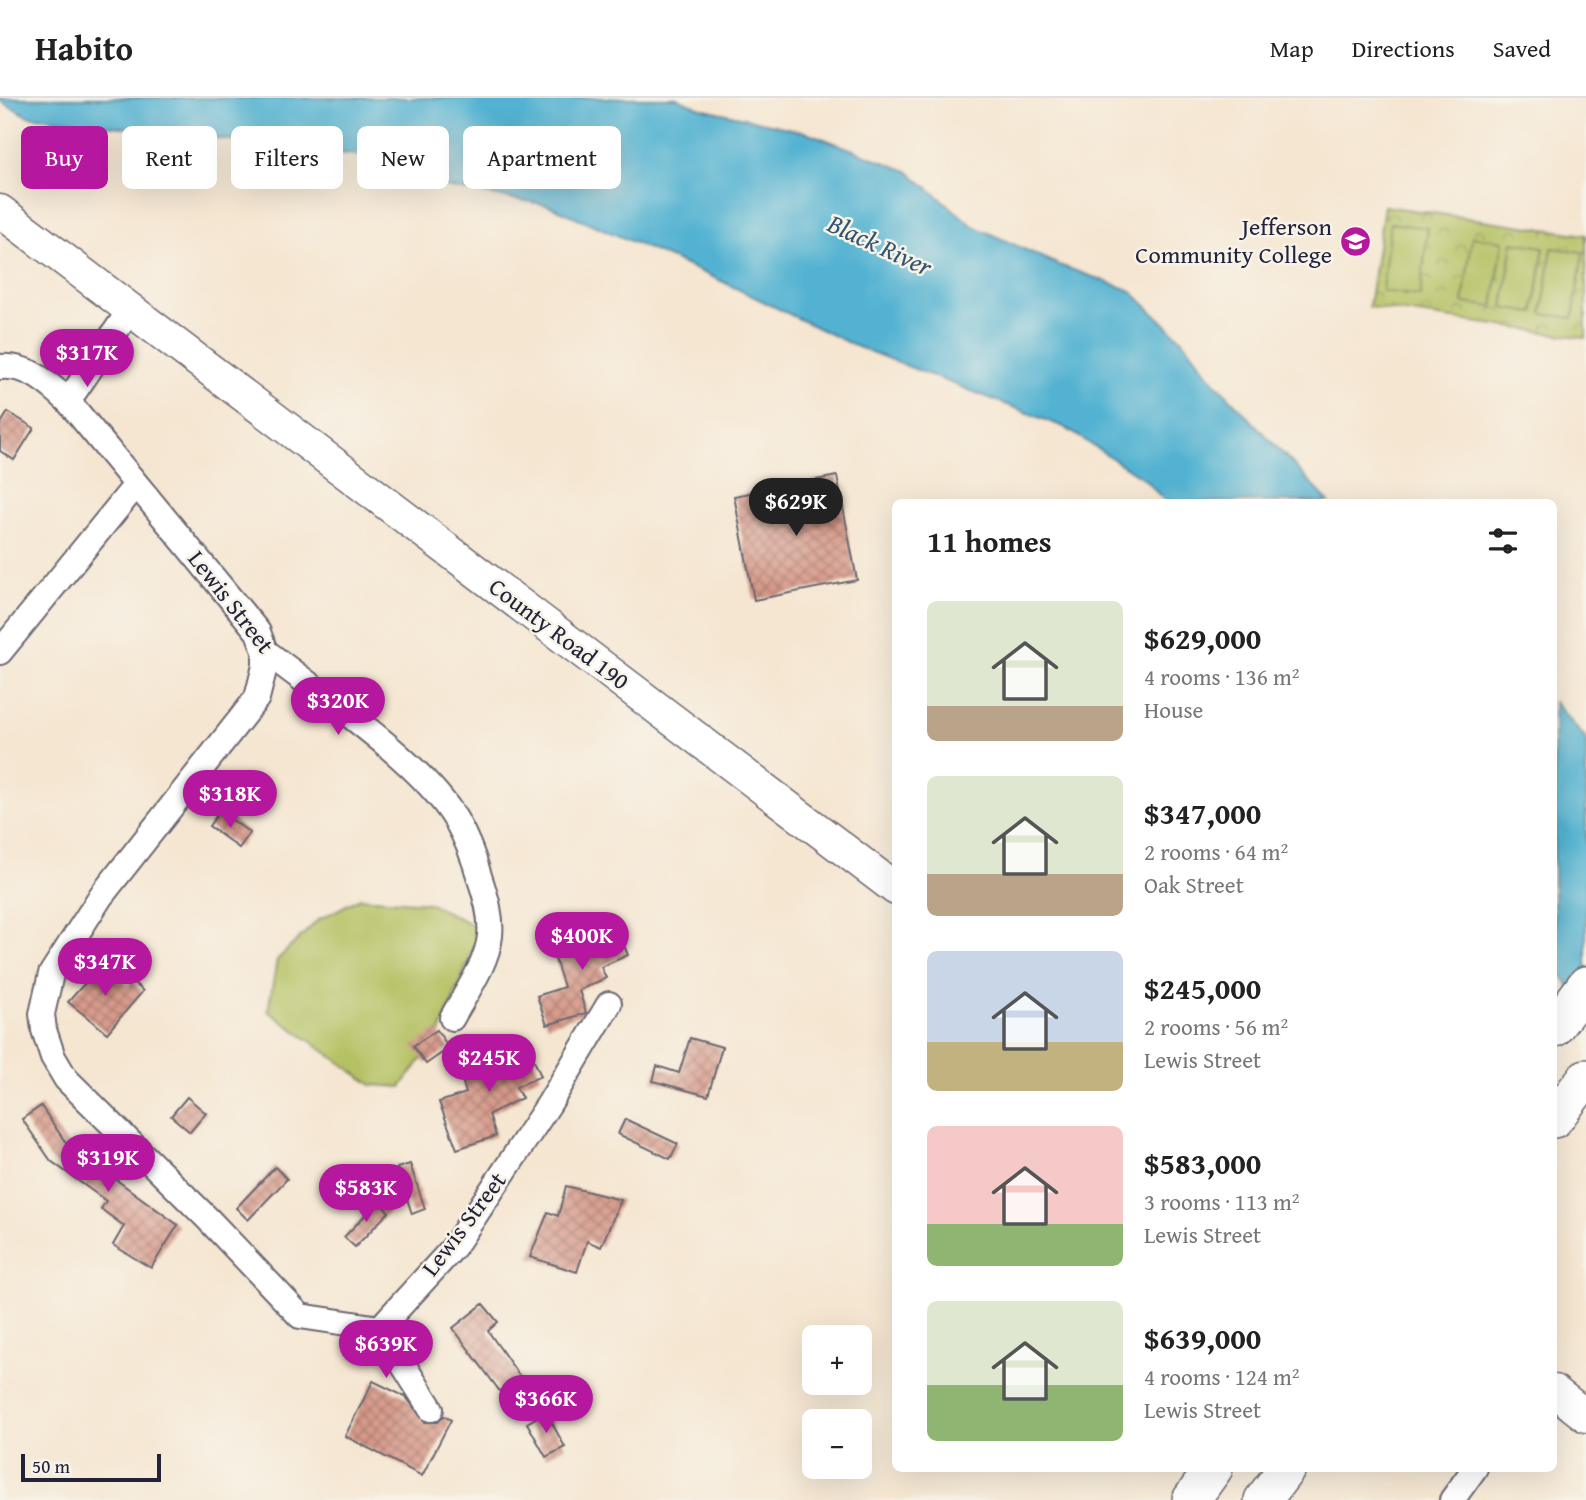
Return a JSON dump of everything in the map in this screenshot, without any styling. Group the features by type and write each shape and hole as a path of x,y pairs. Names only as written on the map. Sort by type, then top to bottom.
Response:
{"highway":[{"path":"1557,1024 1586,985"},
{"path":"1557,1115 1583,1082"},
{"path":"1191,1500 1211,1472"},
{"path":"1263,1500 1284,1472"}],"main road":[{"name":"County Road 190","path":"0,211 892,886"},
{"path":"1557,1393 1586,1416"}],"street":[{"path":"68,401 130,310"},
{"name":"Lewis Street","path":"0,367 9,366 34,375 46,381 68,401 258,632 265,651 415,773 455,818 472,853 488,904 490,937 480,966 452,1018"},
{"path":"0,652 136,485"},
{"path":"265,651 265,666 257,698 101,896 70,941 51,974 42,1014 53,1057 66,1079 208,1219 300,1316 380,1328 431,1409"},
{"name":"Lewis Street","path":"380,1328 454,1247 549,1104 609,1004"},
{"path":"1452,1500 1472,1472"}],"green space":[{"path":"1384,206 1586,235 1586,338 1369,307"},
{"path":"1390,223 1428,228 1420,296 1382,291"},
{"path":"1472,237 1503,241 1493,307 1463,303"},
{"path":"1513,242 1544,247 1534,313 1503,308"},
{"path":"1552,248 1583,252 1573,318 1542,314"},
{"path":"360,898 429,903 481,929 439,1035 401,1087 372,1085 268,1011 277,960 318,920"}],"water":[{"name":"Black River","path":"0,98 677,98 701,108 809,133 908,171 973,226 1059,265 1130,290 1185,343 1212,379 1326,499 1163,499 1144,479 1064,427 853,345 713,277 548,205 449,188 449,126 357,126 357,155 343,153 343,126 231,126 231,140 217,138 217,126 122,127 28,116 0,101"},
{"path":"1557,705 1586,739 1586,1011 1557,968"}],"building":[{"path":"8,412 34,428 14,460 0,451 0,425"},
{"path":"837,476 857,580 754,600 734,496"},
{"path":"220,811 250,833 239,848 209,826"},
{"path":"614,921 628,955 601,967 606,978 579,990 586,1013 547,1025 537,996 564,987 554,956 578,948 574,938"},
{"path":"103,963 128,986 132,981 143,991 107,1033 68,1002"},
{"path":"437,1030 449,1048 426,1064 413,1046"},
{"path":"524,1038 541,1076 516,1087 522,1098 489,1114 496,1136 457,1149 439,1102 466,1093 461,1077 493,1066 487,1055"},
{"path":"690,1038 722,1047 708,1096 653,1081 657,1066 679,1073"},
{"path":"187,1097 206,1113 190,1132 171,1116"},
{"path":"41,1106 66,1143 178,1225 151,1268 113,1245 124,1226 101,1209 106,1201 51,1161 22,1119"},
{"path":"625,1119 678,1144 670,1159 618,1134"},
{"path":"410,1164 425,1209 412,1214 397,1168"},
{"path":"275,1167 287,1179 248,1220 236,1208"},
{"path":"566,1186 621,1200 601,1247 587,1241 577,1272 530,1257 548,1212 558,1216"},
{"path":"378,1202 389,1212 355,1247 344,1237"},
{"path":"483,1304 498,1322 488,1331 527,1387 507,1401 453,1328"},
{"path":"373,1381 406,1397 425,1422 438,1422 444,1416 451,1420 422,1476 345,1436"},
{"path":"546,1412 565,1447 546,1457 527,1423"}],"place":[{"name":"Jefferson Community College","path":"1355,241"}]}
